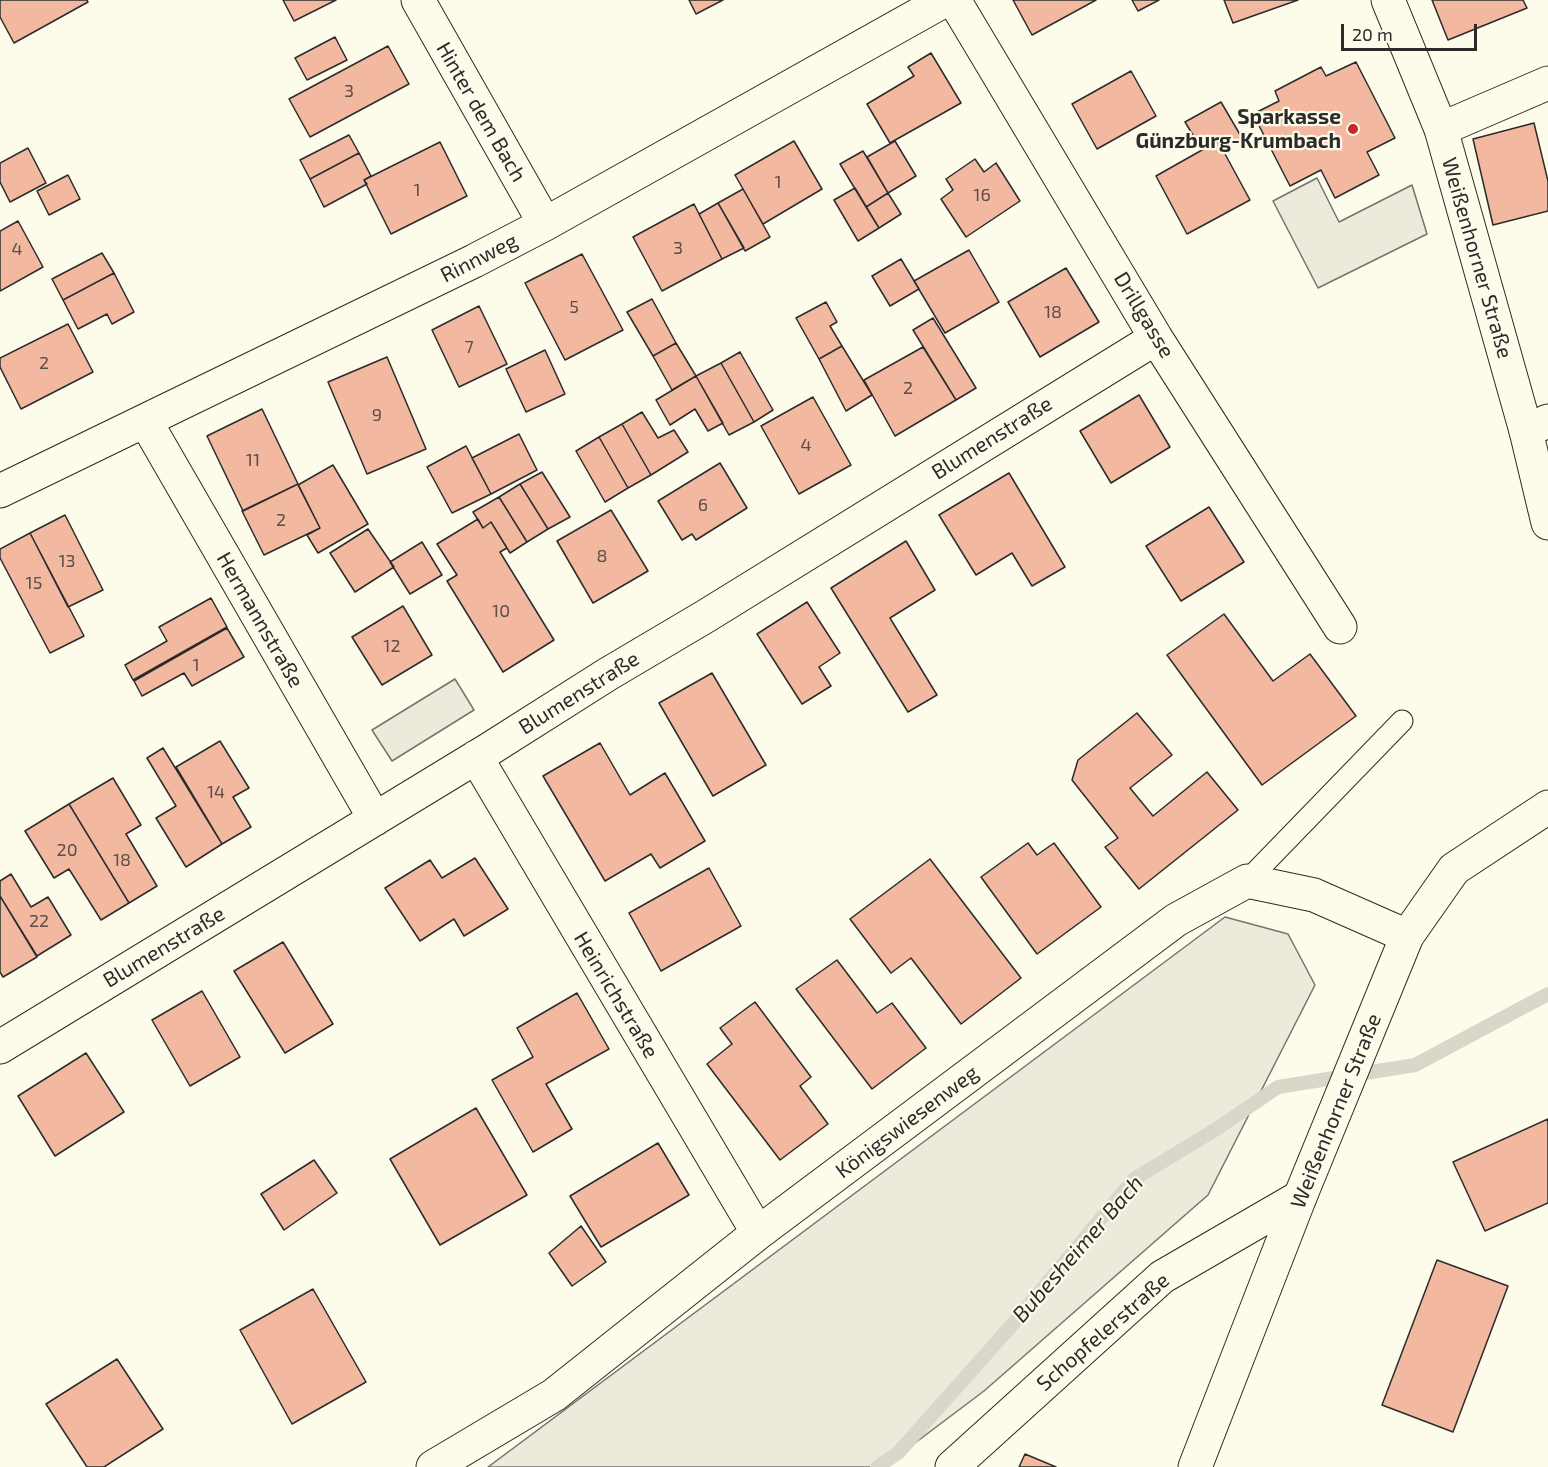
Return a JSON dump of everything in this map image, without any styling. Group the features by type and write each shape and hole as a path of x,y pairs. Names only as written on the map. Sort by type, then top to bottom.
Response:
{"street":[{"name":"Hinter dem Bach","path":"417,0 545,224"},
{"name":"Rinnweg","path":"0,491 454,272 545,224 945,0"},
{"name":"Drillgasse","path":"954,0 1156,338 1340,627"},
{"name":"Weißenhorner Straße","path":"1388,0 1441,129 1537,426 1548,523"},
{"path":"1441,129 1548,83"},
{"name":"Blumenstraße","path":"0,1047 1156,338"},
{"name":"Hermannstraße","path":"146,422 375,819"},
{"name":"Heinrichstraße","path":"476,757 759,1233"},
{"name":"Weißenhorner Straße","path":"1195,1467 1300,1197 1407,936 1454,869 1548,807"},
{"path":"1247,881 1314,895 1407,936"},
{"name":"Königswiesenweg","path":"433,1467 554,1395 759,1233 1176,920 1247,881"},
{"name":"Schopfelerstraße","path":"952,1467 1162,1277 1300,1197"}],"lane":[{"path":"1247,881 1402,721"}],"shaded area":[{"path":"1317,178 1339,222 1412,185 1427,234 1318,288 1273,201"},
{"path":"455,679 474,710 392,761 372,730"},
{"path":"1225,917 1288,934 1315,985 1208,1195 984,1391 883,1467 488,1467"}],"building":[{"path":"0,0 87,0 88,2 14,43 0,17"},
{"path":"283,0 336,0 294,21"},
{"path":"689,0 723,0 696,14"},
{"path":"1013,0 1096,0 1032,35"},
{"path":"1132,0 1159,0 1138,11"},
{"path":"1224,0 1298,0 1233,23"},
{"path":"1432,0 1523,0 1527,8 1448,40"},
{"path":"335,37 347,60 307,80 295,58"},
{"path":"388,46 409,84 310,137 289,99"},
{"path":"931,53 961,103 890,143 867,104 914,76 908,67"},
{"path":"1356,62 1395,138 1367,152 1379,175 1335,198 1321,170 1290,186 1253,114 1279,101 1275,91 1321,67 1326,76"},
{"path":"1131,71 1156,116 1097,149 1072,104"},
{"path":"1221,102 1242,138 1222,149 1218,141 1202,150 1185,122"},
{"path":"1534,123 1548,181 1548,211 1493,225 1473,139"},
{"path":"349,135 359,153 310,179 300,160"},
{"path":"794,141 822,189 763,224 735,175"},
{"path":"895,141 916,176 888,193 867,157"},
{"path":"1218,141 1250,200 1187,234 1156,176"},
{"path":"440,142 467,196 391,234 364,180"},
{"path":"28,148 46,183 10,202 0,182 0,163"},
{"path":"863,151 888,193 866,207 840,164"},
{"path":"359,153 371,176 364,180 367,184 324,207 310,179"},
{"path":"975,159 984,172 996,163 1020,201 966,237 941,199 953,190 946,179"},
{"path":"68,175 80,199 49,215 37,191"},
{"path":"855,188 879,228 858,241 834,200"},
{"path":"743,189 770,237 745,251 718,203"},
{"path":"888,193 901,214 879,228 866,207"},
{"path":"718,203 744,248 722,259 699,214"},
{"path":"694,204 722,259 662,291 633,237"},
{"path":"18,221 43,267 0,291 0,231"},
{"path":"969,250 999,302 945,333 914,281"},
{"path":"102,253 114,273 63,300 52,279"},
{"path":"582,254 623,330 565,360 525,283"},
{"path":"901,259 919,289 890,306 872,276"},
{"path":"1066,268 1099,322 1040,357 1008,302"},
{"path":"114,273 134,312 112,324 107,314 78,329 63,300"},
{"path":"652,299 676,343 653,356 627,312"},
{"path":"826,302 837,322 830,326 842,346 819,359 796,318"},
{"path":"479,306 507,364 459,387 432,330"},
{"path":"933,318 976,388 956,400 913,330"},
{"path":"68,324 93,372 21,409 0,367 0,358"},
{"path":"676,343 696,376 672,390 653,356"},
{"path":"842,346 872,395 846,411 819,359"},
{"path":"923,347 956,400 895,436 864,380"},
{"path":"545,350 565,394 526,412 506,369"},
{"path":"740,352 773,410 754,422 721,363"},
{"path":"387,357 426,449 367,474 328,382"},
{"path":"721,363 754,422 729,435 696,376"},
{"path":"696,376 723,423 708,431 695,409 670,425 656,400"},
{"path":"1139,395 1170,447 1111,483 1080,431"},
{"path":"813,397 851,465 799,494 761,426"},
{"path":"262,409 298,484 243,511 207,436"},
{"path":"642,412 658,438 674,430 688,452 651,475 622,424"},
{"path":"622,424 651,475 628,488 599,437"},
{"path":"519,434 537,470 491,494 472,458"},
{"path":"599,437 628,488 605,502 576,451"},
{"path":"466,446 491,494 452,513 427,467"},
{"path":"720,463 747,508 696,540 692,534 682,540 658,501"},
{"path":"333,465 368,524 318,553 307,535 320,528 298,485"},
{"path":"542,472 570,517 548,529 520,484"},
{"path":"1009,473 1065,567 1032,586 1012,553 976,575 939,515"},
{"path":"298,484 320,528 264,555 242,511"},
{"path":"520,484 548,529 527,542 499,497"},
{"path":"499,497 527,542 510,553 491,522 483,528 473,512"},
{"path":"1209,507 1244,562 1181,601 1146,546"},
{"path":"611,510 648,571 593,603 557,541"},
{"path":"65,515 103,590 68,607 30,533"},
{"path":"478,519 483,528 491,522 507,548 500,552 554,640 503,672 447,581 457,575 437,544"},
{"path":"368,529 394,567 355,592 330,553"},
{"path":"30,533 84,636 50,653 0,558 0,549"},
{"path":"906,541 935,590 890,618 937,695 908,712 831,588"},
{"path":"422,542 442,575 410,594 390,562"},
{"path":"211,598 227,627 133,680 125,665 167,641 159,627"},
{"path":"807,602 840,653 819,667 831,686 802,704 757,634"},
{"path":"403,606 432,655 382,685 352,637"},
{"path":"1224,614 1273,681 1310,654 1356,716 1262,785 1167,655"},
{"path":"227,628 244,657 192,686 184,673 142,696 134,681"},
{"path":"712,673 766,765 713,796 659,703"},
{"path":"1137,713 1172,755 1130,788 1153,816 1207,772 1238,810 1139,889 1105,847 1118,838 1072,780 1078,760"},
{"path":"220,741 249,788 233,797 251,827 222,844 176,767"},
{"path":"600,743 630,795 665,773 705,841 660,868 651,854 605,881 543,776"},
{"path":"163,748 222,844 186,867 156,818 176,806 147,758"},
{"path":"113,778 141,825 126,834 157,886 129,903 69,804"},
{"path":"69,804 129,903 101,920 69,869 54,878 25,831"},
{"path":"1028,843 1037,855 1054,843 1101,907 1037,954 981,877"},
{"path":"475,858 508,909 464,936 454,919 420,941 385,888 430,860 442,878"},
{"path":"930,859 1021,978 961,1024 911,958 891,973 850,919"},
{"path":"709,868 741,926 661,971 629,913"},
{"path":"11,874 31,907 48,897 71,935 37,956 0,896 0,881"},
{"path":"0,896 37,957 3,977 0,972"},
{"path":"283,942 333,1024 285,1053 234,971"},
{"path":"837,960 877,1013 892,1003 926,1048 872,1089 796,989"},
{"path":"202,991 240,1057 190,1086 152,1020"},
{"path":"577,993 609,1049 546,1084 572,1129 533,1152 492,1080 533,1057 517,1028"},
{"path":"755,1002 811,1077 800,1086 828,1124 780,1160 707,1064 732,1044 720,1028"},
{"path":"86,1053 124,1112 55,1156 18,1096"},
{"path":"476,1108 527,1195 440,1245 390,1159"},
{"path":"1548,1119 1548,1203 1485,1231 1453,1162"},
{"path":"658,1143 689,1195 601,1247 570,1196"},
{"path":"314,1160 337,1193 284,1230 261,1194"},
{"path":"581,1226 606,1262 572,1286 549,1253"},
{"path":"1437,1260 1508,1286 1453,1432 1382,1405"},
{"path":"313,1289 366,1382 292,1424 240,1330"},
{"path":"117,1359 163,1429 104,1467 87,1467 46,1404"},
{"path":"1025,1454 1056,1467 1019,1467"}],"waterway":[{"name":"Bubesheimer Bach","path":"877,1467 898,1453 1012,1325 1134,1179 1218,1128 1278,1087 1415,1065 1548,994"}],"place":[{"name":"Sparkasse Günzburg-Krumbach","path":"1353,129"}]}
